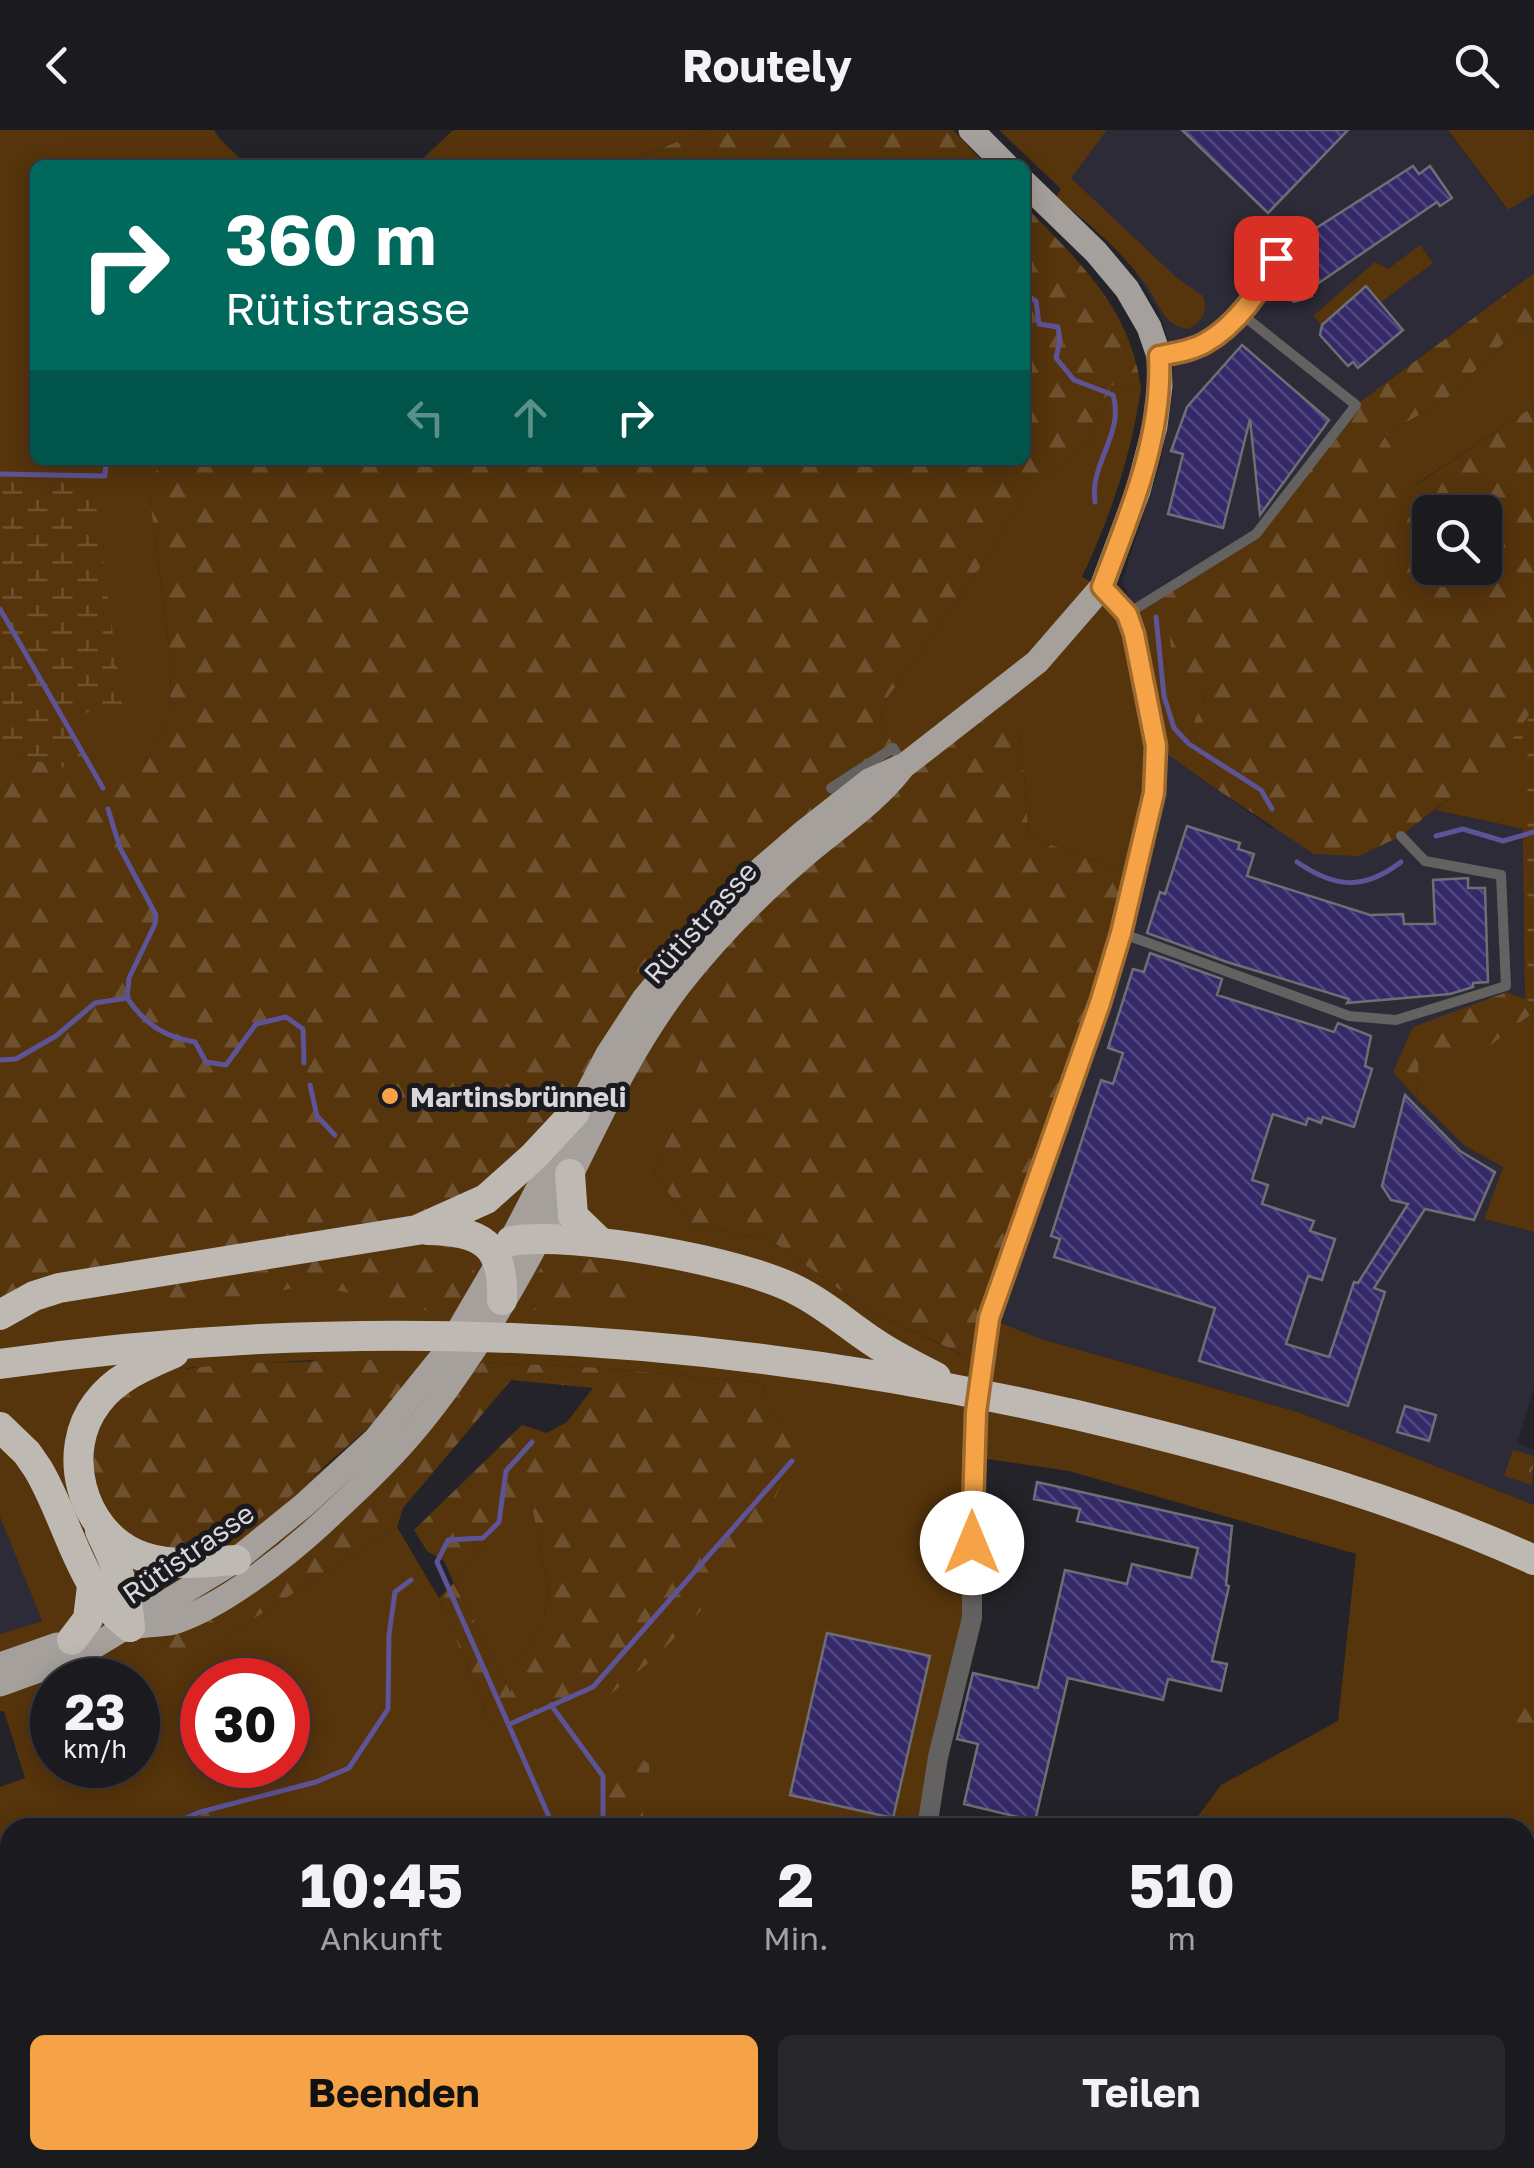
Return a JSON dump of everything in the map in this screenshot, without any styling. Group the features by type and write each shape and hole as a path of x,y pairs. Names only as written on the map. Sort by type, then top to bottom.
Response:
{"highway":[{"path":"417,1230 486,1199 533,1158 575,1112"},
{"path":"570,1174 573,1216 600,1242"},
{"path":"0,1315 34,1296 59,1288 417,1230 449,1230 476,1237 486,1244 507,1273 600,1242 734,1269 787,1285 830,1309 876,1344 959,1390"},
{"path":"0,1364 306,1335 408,1334 582,1339 802,1363 1082,1416 1298,1473 1419,1512 1534,1560"},
{"path":"130,1627 120,1576 93,1516 78,1469 80,1442 89,1415 105,1393 126,1376 198,1343"},
{"path":"0,1427 27,1453 46,1482 92,1586 112,1614 130,1627"},
{"path":"93,1516 111,1538 134,1554 162,1562 236,1560"},
{"path":"72,1640 88,1618 92,1586"}],"main road":[{"path":"971,130 1001,160"},
{"name":"Rütistrasse","path":"130,1627 176,1621 235,1590 272,1565 376,1473 570,1174 622,1072 679,985 742,913 815,847 881,795 905,765 1037,662 1102,587 1138,491 1151,442 1160,386 1159,356 1149,326 1128,289 1030,188"},
{"name":"Rütistrasse","path":"507,1273 575,1112 644,999 726,904 817,822 870,781 905,765"},
{"name":"Rütistrasse","path":"130,1627 236,1560 430,1392"},
{"path":"0,1664 72,1640 130,1627"},
{"path":"0,1684 78,1656 130,1627"}],"street":[{"path":"1159,356 1203,344 1240,313 1264,284 1288,232"},
{"path":"929,1818 938,1757 972,1618 974,1448 981,1358 989,1318 1100,1003 1121,933 1157,770 1138,652 1127,614 1102,587"}],"lane":[{"path":"1127,614 1256,534 1356,405 1240,313"},
{"path":"831,788 893,748 905,765"},
{"path":"1121,933 1349,1016 1396,1020 1506,986 1502,875 1425,861 1402,836"}],"shaded area":[{"path":"1107,130 1448,130 1507,210 1534,194 1534,273 1356,405 1256,534 1135,609 1122,582 1160,464 1173,388 1174,357 1160,314 1132,267 1061,190"},
{"path":"1156,746 1271,828 1401,836 1435,810 1523,829 1525,1000 1507,992 1393,1072 1465,1146 1503,1167 1484,1219 1534,1232 1534,1387 1517,1443 1534,1450 1534,1505 1298,1412 1041,1339 989,1318"},
{"path":"0,1517 42,1621 0,1634"}],"green space":[{"path":"0,130 214,130 240,160 30,160 30,465 158,465 150,500 171,662 170,715 134,785 38,761 0,746"},
{"path":"453,130 707,130 632,160 421,160"},
{"path":"707,130 953,130 981,160 632,160"},
{"path":"999,130 1107,130 1071,178 1177,278 1203,296 1205,307 1200,320 1187,329 1172,323 1126,261 1056,197 1061,189"},
{"path":"1448,130 1534,130 1534,194 1508,210"},
{"path":"1030,211 1083,267 1114,310 1135,360 1141,389 1111,385 1091,441 1028,492 970,583 882,705 881,723 905,765 985,703 1020,730 1029,837 1136,875 989,1318 963,1355 865,1308 772,1241 691,1224 654,1173 707,1045 575,1112 486,1199 0,1315 0,746 38,761 134,784 170,715 171,662 150,500 158,465 1030,465"},
{"path":"1265,242 1263,265 1244,296 1244,274"},
{"path":"1420,245 1433,263 1380,303 1366,286 1322,325 1313,316 1375,262 1388,269"},
{"path":"1534,273 1534,324 1512,335 1447,398 1384,436 1416,485 1534,406 1534,708 1511,741 1480,774 1401,836 1359,856 1314,854 1215,788 1191,728 1208,691 1174,672 1164,591 1256,534 1356,405"},
{"path":"1534,324 1534,406 1415,485 1384,436 1447,398 1512,335"},
{"path":"1111,385 1141,389 1119,485 1082,577 1102,587 1127,613 1164,591 1208,691 1191,728 1215,788 1157,747 1136,875 1029,837 1020,730 905,765 881,723 882,705 970,583 1028,492 1091,441"},
{"path":"0,474 92,475 123,711 61,714 93,775 38,761 0,746"},
{"path":"1534,708 1534,1003 1525,1000 1523,829 1435,810 1488,763"},
{"path":"1534,708 1534,1003 1525,1000 1526,772 1511,741"},
{"path":"1507,992 1534,1003 1534,1012 1484,1050 1459,1040 1446,1062 1419,1061 1416,1098 1393,1072 1413,1027"},
{"path":"1534,1012 1534,1232 1484,1219 1503,1167 1465,1146 1416,1098 1419,1061 1459,1040 1484,1049"},
{"path":"708,1044 654,1173 691,1224 772,1241 865,1308 962,1355 989,1318 1041,1339 1298,1412 1534,1505 1534,1818 1197,1818 1221,1785 1338,1721 1356,1554 1069,1471 973,1457 972,1618 929,1818 643,1818 643,1802 599,1807 603,1818 219,1818 214,1804 179,1818 0,1818 0,1787 25,1778 4,1711 0,1711 0,1634 42,1621 0,1517 0,1315 575,1112","holes":["312,1360 390,1409 330,1464 250,1525 178,1548 186,1368","482,1362 603,1368 763,1383 769,1408 801,1444 532,1712 491,1725 439,1598 397,1527 192,1658 310,1658 310,1788 180,1788 180,1659 158,1656 165,1638 362,1502 406,1456"]},
{"path":"447,1245 456,1247 475,1272 473,1284 456,1307 437,1310 401,1307 305,1286 256,1295 195,1298 196,1308 190,1315 171,1307 161,1289 169,1280"},
{"path":"567,1254 634,1268 644,1288 631,1301 512,1312 543,1264"},
{"path":"426,1358 390,1409 286,1500 250,1525 178,1548 149,1544 110,1516 94,1486 91,1451 108,1406 159,1372 227,1364"},
{"path":"482,1362 603,1368 763,1383 769,1408 802,1444 737,1573 658,1655 597,1705 569,1719 532,1712 521,1730 491,1725 439,1598 454,1583 444,1561 427,1551 414,1530 522,1425 547,1433 567,1422 593,1388 511,1380 403,1508 397,1527 192,1658 169,1661 158,1656 165,1638 222,1607 458,1392","holes":["531,1501 548,1589 543,1626 512,1667 511,1693 455,1584 495,1527"]},
{"path":"1513,1450 1534,1456 1532,1485 1504,1476"},
{"path":"531,1500 548,1589 543,1626 512,1667 512,1695 455,1584 495,1527"},
{"path":"1534,1701 1534,1738 1501,1730 1506,1717"},
{"path":"632,1751 649,1764 650,1795 643,1803 643,1818 603,1818 597,1772 610,1767 616,1755"},
{"path":"215,1804 219,1818 179,1818"}],"building":[{"path":"1182,130 1348,130 1268,213"},
{"path":"1413,166 1419,174 1430,166 1452,198 1440,206 1437,202 1310,289 1312,296 1294,302 1283,295 1279,281 1287,265 1316,256 1304,236"},
{"path":"1366,286 1403,330 1358,368 1353,362 1348,366 1320,335 1322,325"},
{"path":"1242,345 1329,420 1260,515 1250,419 1223,528 1168,514 1183,454 1171,451 1187,407"},
{"path":"1187,826 1240,843 1238,849 1254,854 1247,876 1370,915 1403,914 1404,924 1435,924 1433,880 1468,878 1468,888 1485,888 1488,982 1473,983 1473,987 1450,994 1347,1003 1349,999 1147,933 1160,892 1165,894"},
{"path":"1150,953 1222,979 1217,995 1334,1032 1338,1023 1371,1036 1365,1066 1372,1069 1354,1127 1323,1117 1321,1123 1308,1118 1306,1125 1273,1114 1252,1180 1268,1185 1262,1204 1314,1221 1310,1231 1335,1239 1322,1280 1308,1276 1286,1344 1329,1357 1354,1282 1358,1283 1408,1204 1391,1200 1382,1186 1405,1095 1460,1151 1495,1172 1474,1220 1425,1209 1374,1288 1385,1292 1348,1406 1199,1361 1215,1308 1054,1257 1060,1239 1051,1236 1101,1080 1113,1084 1123,1053 1108,1048 1133,969 1144,972"},
{"path":"1405,1406 1436,1415 1429,1441 1397,1432"},
{"path":"1037,1482 1232,1526 1226,1585 1229,1586 1212,1661 1227,1664 1221,1691 1168,1679 1163,1700 1068,1678 1036,1818 1022,1818 964,1804 978,1744 957,1739 973,1673 1038,1688 1065,1570 1127,1584 1132,1564 1191,1578 1198,1548 1077,1521 1080,1509 1034,1499"},
{"path":"827,1633 930,1656 893,1818 790,1795"}],"waterway":[{"path":"1030,297 1036,301 1039,324 1058,327 1056,358 1074,380 1113,395 1114,422 1097,475 1095,502"},
{"path":"0,474 105,476 106,465"},
{"path":"0,609 103,788"},
{"path":"1156,617 1164,696 1174,728 1189,744 1261,790 1272,809"},
{"path":"108,809 120,848 156,915 129,978 127,998 148,1022 174,1037 195,1042 206,1062 226,1065 256,1024 286,1017 303,1029 304,1063"},
{"path":"1436,836 1463,829 1503,841 1534,832"},
{"path":"1297,862 1324,877 1349,883 1374,878 1401,862"},
{"path":"0,1060 16,1059 56,1036 95,1003 127,998"},
{"path":"310,1085 317,1116 335,1135"},
{"path":"532,1442 506,1471 499,1522 483,1538 448,1540 437,1562 550,1818"},
{"path":"510,1724 593,1687 792,1461"},
{"path":"186,1818 316,1782 349,1768 388,1709 389,1635 395,1592 411,1580"},
{"path":"551,1705 603,1776 603,1818"}],"place":[{"name":"Martinsbrünneli","path":"390,1096"}],"route":[{"path":"972,1543 972,1457 981,1358 989,1318 1100,1003 1136,876 1154,793 1156,746 1134,634 1127,614 1102,587 1138,491 1155,426 1159,356 1188,350 1218,334 1264,284 1276,258"}]}
